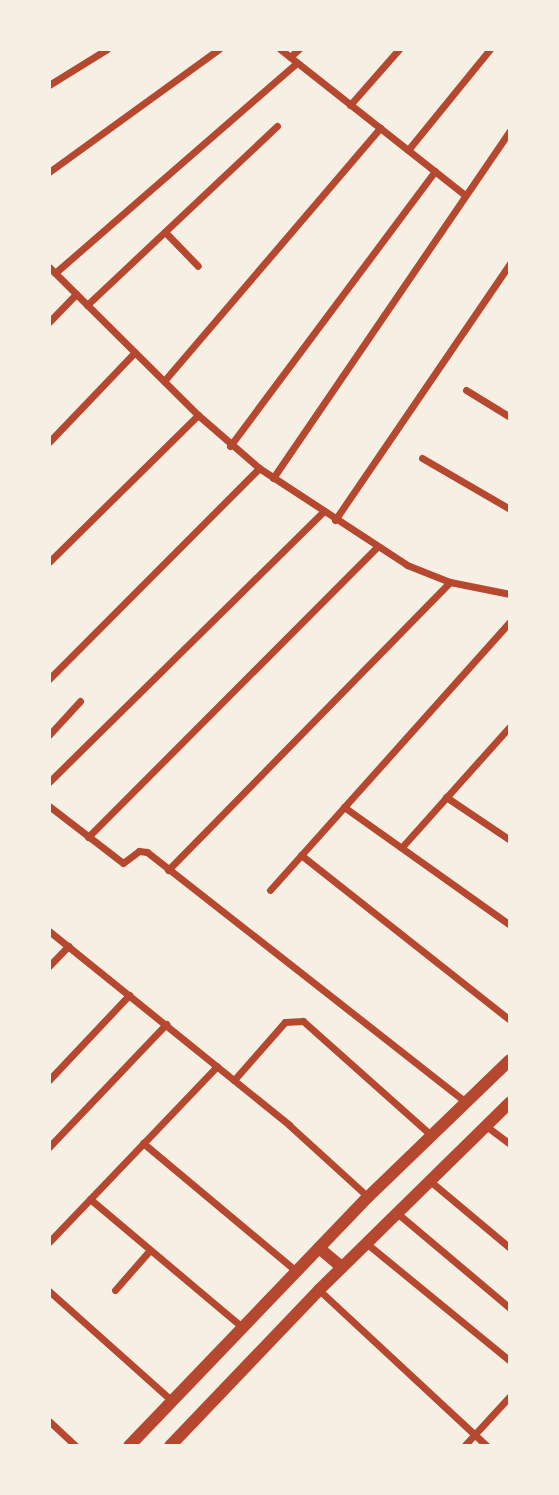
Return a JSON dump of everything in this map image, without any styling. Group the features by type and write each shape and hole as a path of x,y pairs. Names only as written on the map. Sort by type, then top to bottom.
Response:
{"street":[{"path":"49,85 107,49"},
{"path":"49,172 219,49"},
{"path":"280,49 465,195"},
{"path":"299,49 294,60 51,269 230,446 273,478 376,548 450,582 510,594"},
{"path":"350,104 400,49"},
{"path":"408,150 490,49"},
{"path":"87,305 277,126"},
{"path":"164,381 380,128"},
{"path":"273,478 510,130"},
{"path":"230,446 435,171"},
{"path":"165,232 198,266"},
{"path":"335,520 510,263"},
{"path":"49,322 76,294"},
{"path":"49,442 135,352"},
{"path":"466,390 510,417"},
{"path":"49,562 198,415"},
{"path":"422,458 510,509"},
{"path":"49,679 259,468"},
{"path":"49,782 323,512"},
{"path":"88,837 376,548"},
{"path":"169,870 450,582"},
{"path":"270,890 510,622"},
{"path":"49,735 80,701"},
{"path":"402,847 510,726"},
{"path":"446,797 510,840"},
{"path":"49,806 121,862 129,862 142,851 169,870 467,1102"},
{"path":"344,807 510,925"},
{"path":"301,855 510,1020"},
{"path":"49,931 234,1080 368,1197"},
{"path":"49,966 68,946"},
{"path":"49,1080 129,995"},
{"path":"234,1080 285,1022 303,1021 432,1136"},
{"path":"49,1147 166,1024"},
{"path":"128,1446 368,1197 510,1060"},
{"path":"49,1242 217,1066"},
{"path":"170,1446 318,1290 510,1102"},
{"path":"486,1126 510,1144"},
{"path":"143,1143 296,1271"},
{"path":"430,1181 510,1248"},
{"path":"90,1199 242,1327"},
{"path":"397,1213 510,1308"},
{"path":"366,1243 510,1361"},
{"path":"319,1248 342,1267"},
{"path":"116,1290 150,1250"},
{"path":"318,1290 487,1446"},
{"path":"49,1291 172,1401"},
{"path":"464,1446 510,1396"},
{"path":"49,1421 76,1446"}]}
